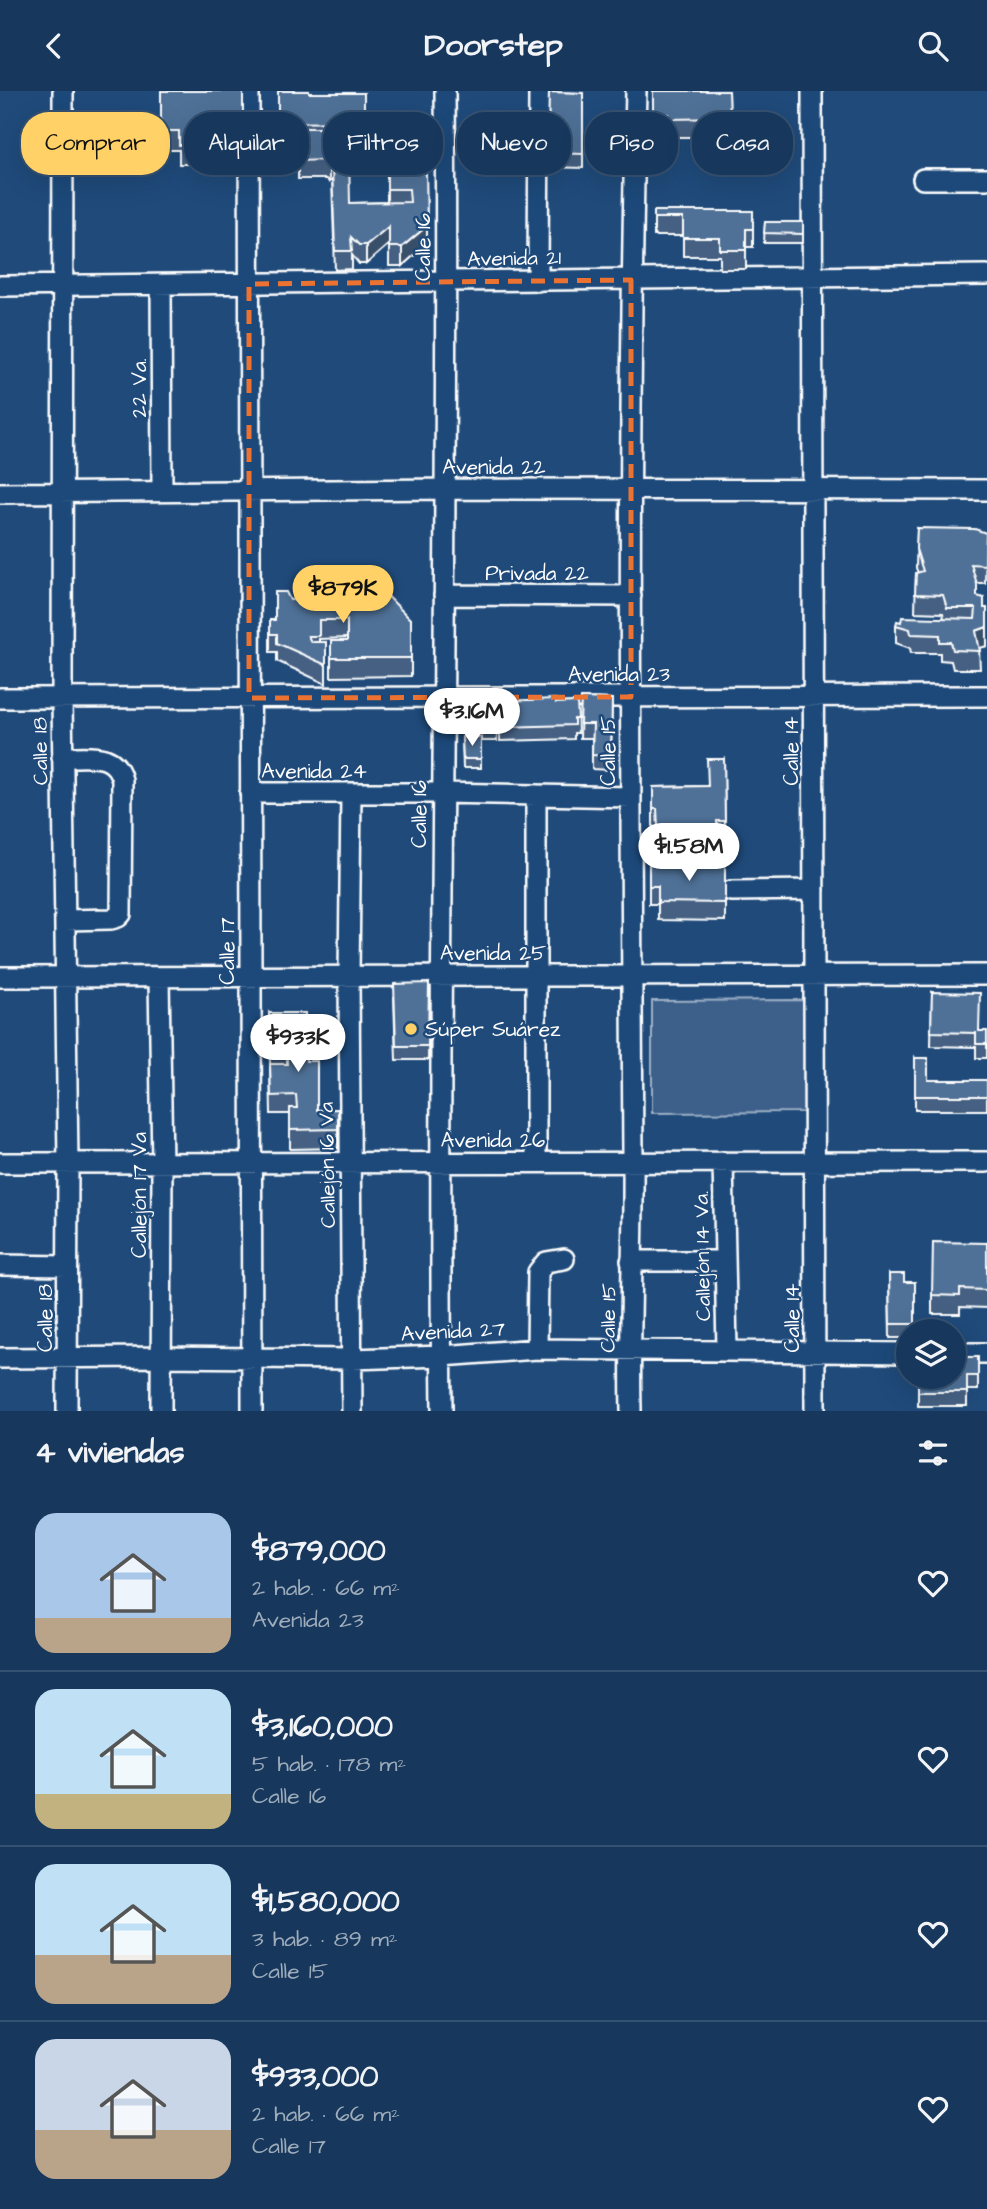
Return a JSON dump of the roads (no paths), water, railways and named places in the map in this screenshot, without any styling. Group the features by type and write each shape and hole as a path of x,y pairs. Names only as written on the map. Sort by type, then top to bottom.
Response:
{"street":[{"name":"Calle 18","path":"63,91 62,757 68,1163 68,1411"},
{"name":"Calle 17","path":"248,91 253,1411"},
{"name":"Calle 16","path":"442,1411 441,793 447,281 445,91"},
{"path":"538,281 539,91"},
{"name":"Calle 15","path":"631,1411 631,280 636,91"},
{"name":"Calle 14","path":"812,91 815,1411"},
{"path":"923,179 987,179"},
{"name":"Avenida 21","path":"0,286 987,275"},
{"name":"22 Va.","path":"160,285 162,491"},
{"name":"Avenida 22","path":"0,493 444,489 987,490"},
{"name":"Privada 22","path":"444,595 631,596"},
{"name":"Avenida 23","path":"0,698 987,696"},
{"path":"62,757 108,759 119,768 122,780 121,914 111,919 65,920"},
{"name":"Avenida 24","path":"250,793 631,797"},
{"name":"Callejón 16 Va","path":"351,793 349,1163 352,1411"},
{"path":"536,795 536,1163"},
{"path":"731,891 814,890"},
{"name":"Avenida 25","path":"0,977 65,979 250,976 987,975"},
{"name":"Callejón 17 Va","path":"159,978 162,1164 161,1411"},
{"name":"Callejón 14 Va.","path":"723,1162 727,1349"},
{"name":"Avenida 26","path":"0,1163 987,1162"},
{"path":"537,1349 538,1272 546,1262 564,1259"},
{"path":"631,1261 725,1261"},
{"path":"0,1265 68,1266"},
{"name":"Avenida 27","path":"0,1358 352,1359 537,1349 727,1349 896,1353"},
{"path":"966,1353 987,1353"}],"place":[{"name":"Súper Suárez","path":"411,1029"}]}
